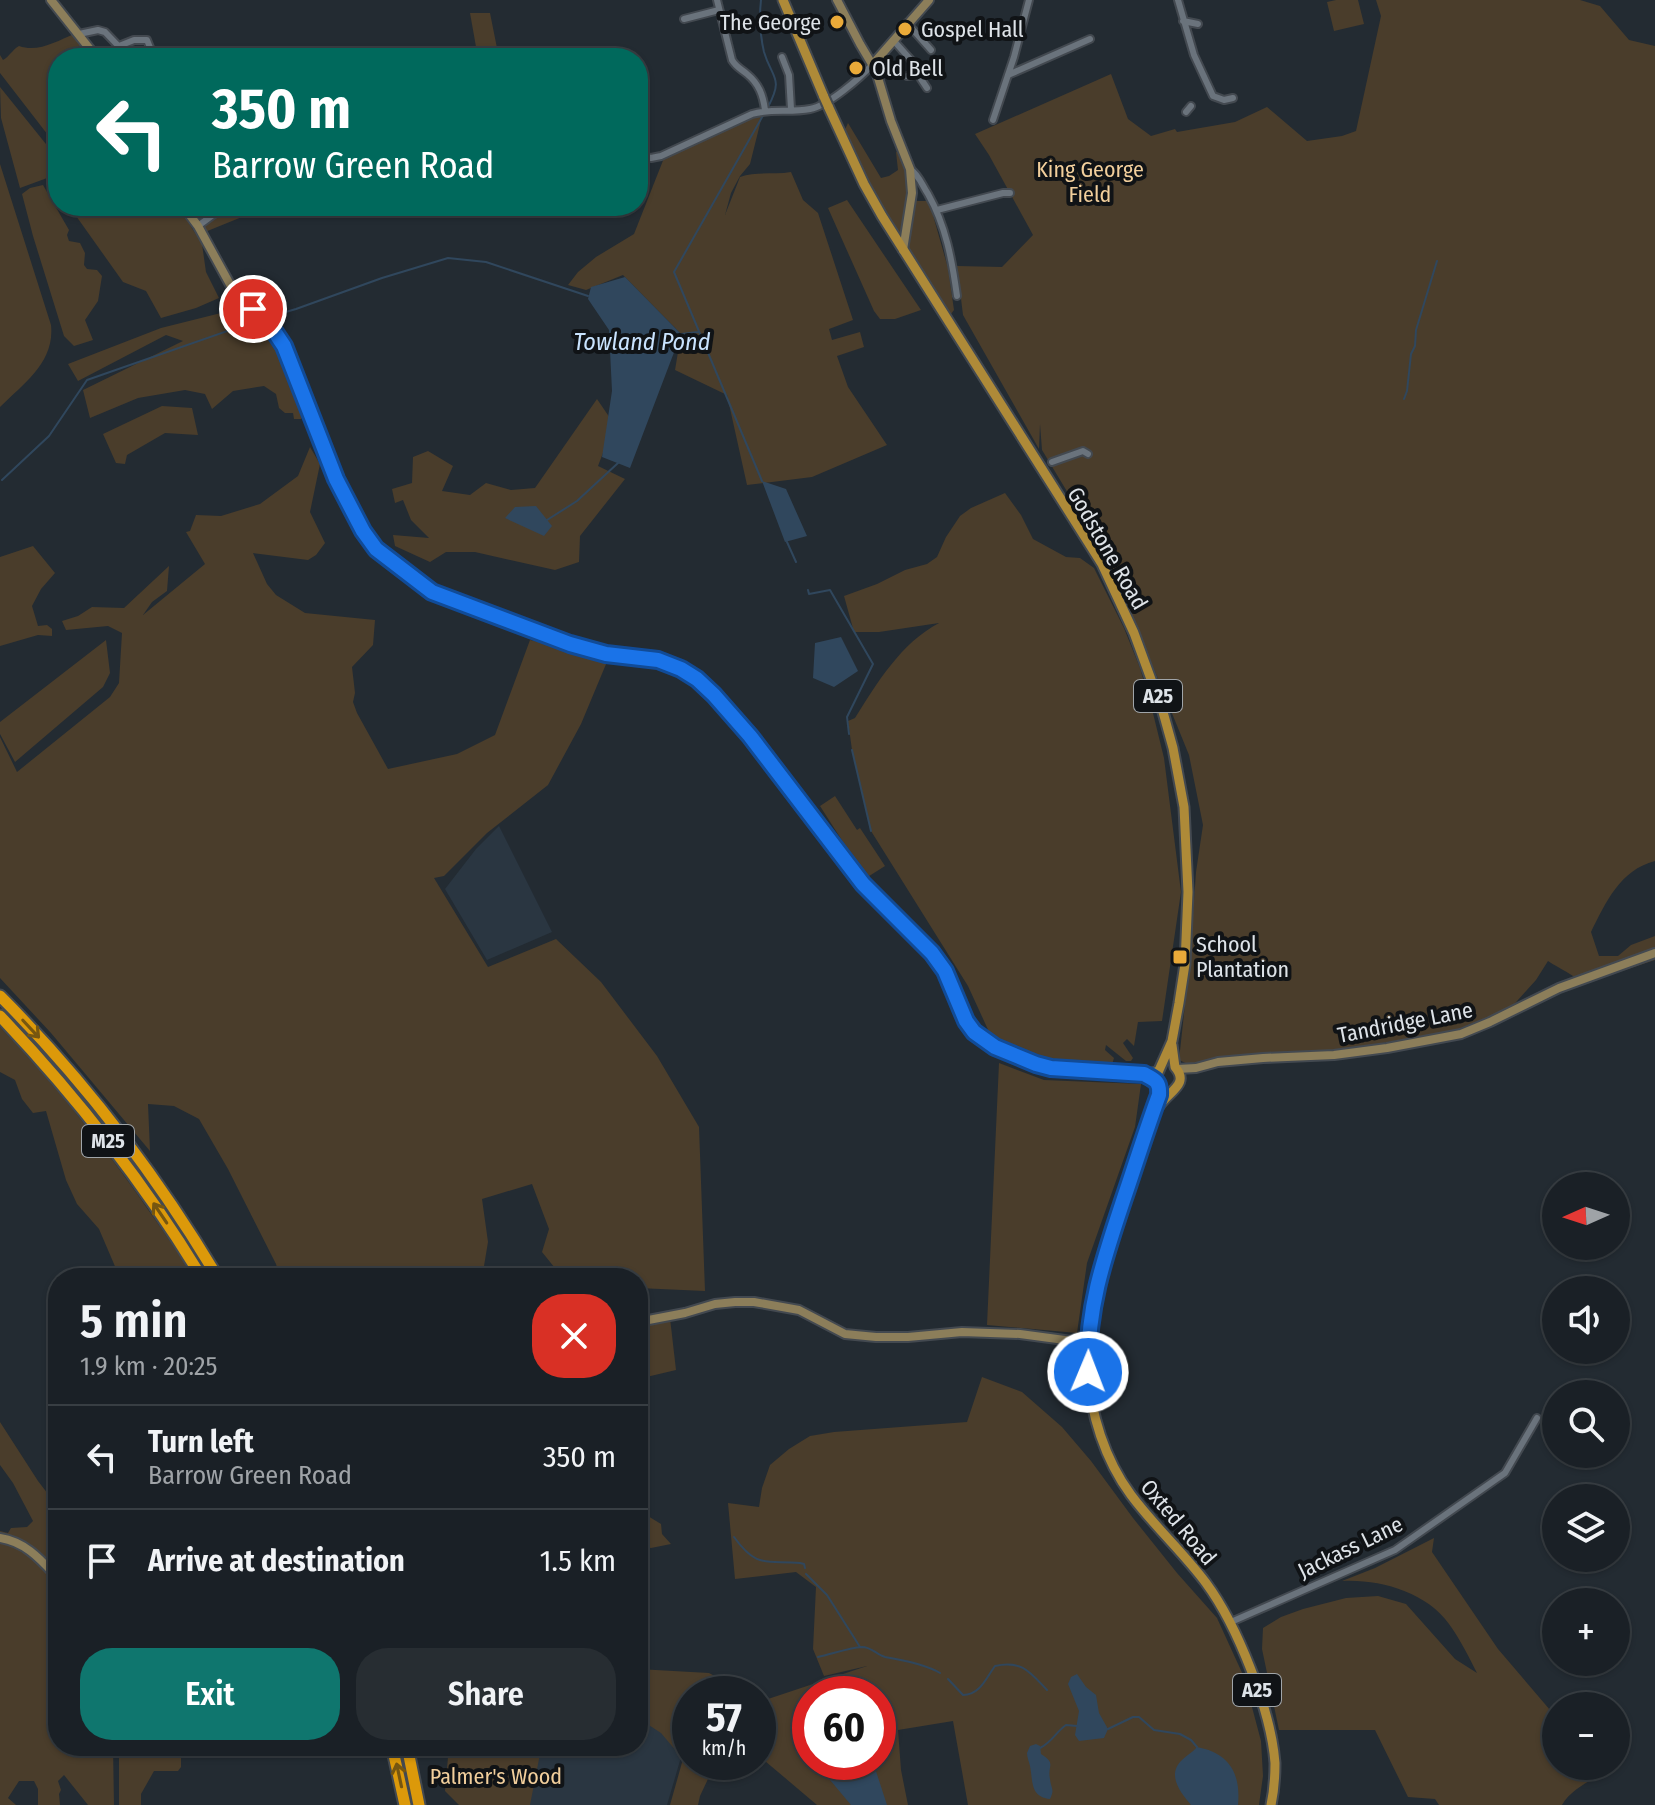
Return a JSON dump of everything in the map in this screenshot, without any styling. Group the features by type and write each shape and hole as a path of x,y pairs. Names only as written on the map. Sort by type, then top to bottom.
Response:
{"highway":[{"name":"M25","path":"0,996 62,1063 120,1134 172,1205 212,1268"},
{"name":"M25","path":"0,1016 100,1131 159,1211 196,1268"},
{"path":"394,1756 405,1805"},
{"path":"409,1756 419,1805"}],"main road":[{"name":"Godstone Road","path":"783,0 864,184 1102,564 1134,633 1163,712 1184,807 1188,903 1185,964 1172,1041 1159,1077"},
{"name":"Godstone Road","path":"1172,1041 1176,1068"},
{"path":"1165,1066 1176,1068 1181,1080 1172,1090 1163,1089 1159,1077 1165,1066"},
{"name":"Oxted Road","path":"1159,1077 1150,1119 1099,1274 1090,1315 1087,1343 1092,1402 1117,1473 1130,1494 1205,1581 1231,1622 1262,1704 1273,1747 1275,1780 1271,1805"},
{"name":"Oxted Road","path":"1150,1119 1172,1090"}],"street":[{"path":"51,0 90,48"},
{"path":"717,0 732,60 735,66 754,80 768,110"},
{"path":"837,0 873,64 910,169 912,193 903,250"},
{"path":"648,157 661,156 768,110 809,109 823,104 873,64 929,0"},
{"path":"993,120 1029,0"},
{"path":"1178,0 1194,55 1213,96 1224,100 1233,98"},
{"path":"684,19 719,10"},
{"path":"1183,21 1198,24"},
{"path":"907,23 931,50"},
{"path":"79,34 98,30 105,32 119,46 134,40 147,40 150,48"},
{"path":"1008,75 1090,39"},
{"path":"894,41 919,69 927,88"},
{"path":"783,57 789,75 791,109"},
{"path":"1014,57 1026,67"},
{"path":"907,76 920,74"},
{"path":"910,169 916,173 937,210 950,250 957,296"},
{"path":"912,193 928,195"},
{"path":"937,210 1010,193"},
{"path":"190,216 232,288 281,341 336,479 376,549 432,592 570,644 606,654 658,660 697,679 750,736 863,884 932,953 945,971 966,1021 982,1039 1051,1068 1159,1077"},
{"path":"198,226 212,216"},
{"path":"1052,462 1077,452 1088,454"},
{"name":"Tandridge Lane","path":"1176,1068 1196,1068 1245,1059 1334,1055 1461,1034 1559,988 1655,953"},
{"name":"Tandridge Lane","path":"1181,1080 1196,1068"},
{"path":"648,1320 715,1304 754,1302 799,1310 845,1334 908,1337 962,1332 1020,1334 1087,1343"},
{"name":"Jackass Lane","path":"1231,1622 1395,1550 1505,1473 1537,1418"},
{"path":"0,1538 12,1540 31,1551 48,1568"}],"shaded area":[{"path":"499,826 552,932 487,960 445,889 476,849"},
{"path":"648,1709 672,1721 674,1780 667,1805 522,1805 539,1756 648,1756"}],"green space":[{"path":"1358,0 1364,24 1334,31 1327,2"},
{"name":"King George Field","path":"1376,0 1580,0 1600,6 1629,40 1655,46 1655,861 1643,865 1623,880 1591,932 1599,956 1618,956 1631,945 1655,936 1655,960 1583,984 1548,961 1536,980 1509,1010 1462,1029 1336,1051 1192,1066 1179,1060 1203,825 1189,755 1112,566 1042,450 1040,424 1039,449 963,315 957,266 1002,267 1033,235 975,134 1111,74 1128,119 1151,136 1175,129 1177,132 1235,122 1267,107 1307,141 1342,136 1356,131 1381,16"},
{"path":"470,13 490,13 497,48 476,48"},
{"path":"74,34 82,48 48,48 48,135 0,73 0,55 3,60 19,46 33,48"},
{"path":"0,87 48,147 48,178 20,188 1,118"},
{"path":"763,112 750,164 740,176 731,193 725,215 740,177 791,172 803,200 818,213 853,320 829,329 832,340 860,332 864,347 837,356 848,387 887,445 812,477 747,485 727,395 675,370 681,334 623,275 586,290 568,285 596,257 634,234 641,216 648,216 648,199 664,158"},
{"path":"848,123 881,178 898,170 896,152 899,151 908,194 900,237 843,134"},
{"path":"0,164 51,325 51,338 36,371 0,407"},
{"path":"43,185 48,194 48,216 61,216 69,230 69,241 80,243 85,253 84,265 87,269 97,270 102,276 98,301 85,320 93,340 74,346 64,336 22,194"},
{"path":"847,200 921,310 895,319 880,319 874,311 828,208"},
{"path":"914,201 929,201 948,268 954,310 951,314 911,256 908,244"},
{"path":"76,216 184,216 202,244 206,272 219,298 161,318 146,291 123,282"},
{"path":"194,216 244,216 205,232"},
{"path":"237,309 278,350 305,414 301,419 294,419 293,413 285,413 279,408 276,394 264,386 233,391 212,409 205,394 185,390 138,398 90,418 83,390 183,341 166,335 78,381 68,364 161,328"},
{"path":"597,399 614,424 598,466 625,479 580,536 579,562 555,570 475,552 446,552 430,562 395,546 393,535 429,538 411,520 403,500 395,503 392,489 412,483 413,457 428,451 453,466 442,491 470,495 486,483 511,490 535,488"},
{"path":"162,406 192,408 198,435 165,433 127,455 125,464 116,463 103,434"},
{"path":"310,447 320,464 310,512 325,543 308,560 253,553 267,584 276,595 305,613 375,620 373,645 352,667 353,702 388,769 457,754 495,735 530,640 609,657 581,724 548,785 487,833 444,876 434,878 488,967 556,939 601,982 657,1056 699,1127 705,1291 648,1288 648,1268 555,1268 542,1252 549,1229 532,1184 482,1199 488,1242 484,1268 277,1268 228,1169 199,1119 174,1106 148,1104 150,1151 51,1033 0,978 0,737 17,772 110,697 119,683 122,633 108,626 66,630 62,621 92,607 124,608 169,566 167,591 152,602 143,615 205,564 186,532 190,531 196,515 221,516 260,504 298,476"},
{"path":"1005,493 1033,539 1066,557 1080,558 1094,568 1140,668 1164,758 1181,892 1162,1021 1138,1022 1134,1046 1127,1039 1123,1043 1133,1058 1131,1061 1126,1061 1106,1045 1105,1050 1114,1058 1111,1068 1048,1063 1018,1052 990,1034 968,986 871,831 852,750 848,721 855,718 881,678 913,641 939,623 879,632 854,632 844,596 927,564 937,557 960,516"},
{"path":"33,546 55,573 32,606 38,626 47,625 52,629 52,636 38,635 0,646 0,557"},
{"path":"106,640 110,673 103,687 15,762 0,734 0,722"},
{"path":"835,796 885,866 866,878 820,806"},
{"path":"0,1027 106,1151 187,1268 116,1268 99,1229 77,1204 66,1180 46,1111 33,1113 22,1099 15,1080 0,1072"},
{"path":"999,1063 1044,1080 1141,1084 1135,1127 1087,1263 1077,1333 987,1325"},
{"path":"670,1318 676,1370 648,1377 648,1322"},
{"path":"982,1377 1022,1392 1062,1427 1177,1573 1217,1618 1244,1677 1261,1741 1263,1776 1259,1805 968,1805 953,1721 898,1730 908,1805 817,1805 776,1770 776,1696 792,1691 792,1780 896,1780 896,1676 837,1676 867,1666 824,1676 813,1649 816,1587 796,1572 735,1579 728,1503 759,1507 770,1465 810,1436 967,1422"},
{"path":"0,1422 48,1494 48,1562 22,1541 0,1536 0,1531 8,1533 11,1528 27,1527 33,1521 0,1465"},
{"path":"648,1516 661,1524 662,1534 671,1544 648,1547"},
{"path":"1434,1538 1432,1552 1498,1649 1542,1701 1542,1780 1591,1780 1574,1791 1562,1805 1439,1805 1435,1799 1408,1797 1375,1730 1279,1730 1262,1649 1263,1628 1303,1609 1346,1598 1378,1596 1406,1604 1455,1659 1477,1673 1449,1624 1428,1604 1386,1585 1342,1581"},
{"path":"0,1540 16,1545 48,1574 48,1756 113,1756 114,1805 88,1805 64,1775 58,1781 60,1805 38,1805 38,1789 34,1781 19,1781 8,1798 16,1805 0,1805"},
{"path":"648,1670 709,1673 715,1676 672,1676 672,1746 648,1725"},
{"path":"119,1756 181,1756 178,1771 154,1771 141,1794 141,1805 119,1805"},
{"name":"Palmer's Wood","path":"448,1756 540,1756 530,1805 459,1805 445,1791"},
{"path":"677,1780 708,1780 698,1805 670,1805"}],"water":[{"name":"Towland Pond","path":"625,277 681,334 630,468 602,457 612,391 609,330 588,299 591,287"},
{"path":"762,481 786,489 807,536 785,542"},
{"path":"536,506 552,526 544,536 505,518 515,507"},
{"path":"841,637 858,671 834,687 813,678 815,643"},
{"path":"1077,1674 1096,1695 1099,1713 1108,1729 1104,1738 1079,1741 1075,1735 1079,1711 1068,1684 1071,1677"},
{"path":"1036,1744 1050,1763 1050,1799 1039,1795 1032,1783 1027,1753 1030,1746"},
{"path":"1197,1747 1217,1754 1231,1766 1237,1783 1238,1805 1191,1805 1183,1795 1175,1772 1182,1760"},
{"path":"830,1780 879,1780 887,1805 851,1805"}],"waterway":[{"path":"761,0 763,46 776,84 768,107"},
{"path":"762,481 674,272 765,112"},
{"path":"265,318 448,258 486,262 588,296"},
{"path":"1404,399 1416,330 1437,261"},
{"path":"2,480 49,436 87,380 259,320"},
{"path":"681,334 698,332"},
{"path":"547,520 577,501 618,463"},
{"path":"787,542 796,562"},
{"path":"808,590 809,594 830,590 873,664 847,717 849,734"},
{"path":"852,750 871,831"},
{"path":"734,1537 756,1558 800,1563 805,1568"},
{"path":"806,1574 827,1595 860,1647"},
{"path":"818,1657 866,1647 885,1657 940,1673"},
{"path":"948,1679 963,1695 969,1694 982,1685 995,1666 1012,1665 1025,1669 1047,1690"},
{"path":"1108,1729 1139,1717 1154,1730 1180,1734 1197,1747"},
{"path":"1040,1748 1066,1725 1077,1726"}],"place":[{"name":"The George","path":"837,22"},
{"name":"Gospel Hall","path":"905,29"},
{"name":"Old Bell","path":"856,68"},
{"name":"School Plantation","path":"1180,957"}],"route":[{"path":"253,309 284,346 336,479 376,549 432,592 570,644 606,654 658,660 697,679 750,736 863,884 932,953 945,971 966,1021 982,1039 1051,1068 1144,1074 1157,1081 1159,1095 1096,1287 1087,1343 1088,1372"}]}
